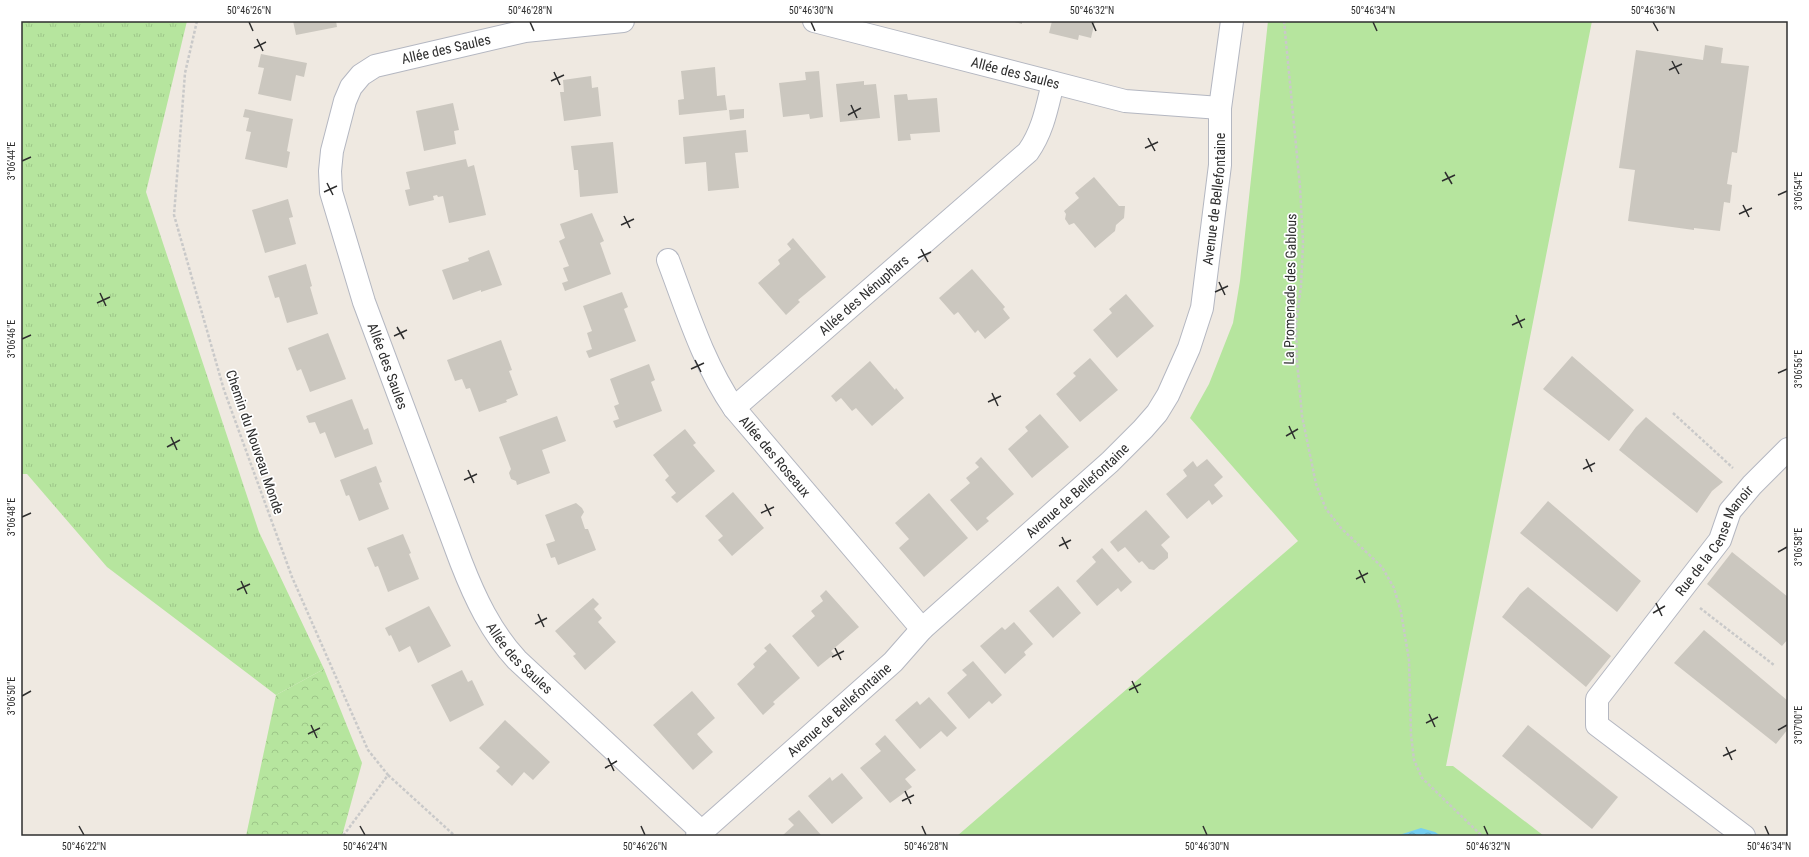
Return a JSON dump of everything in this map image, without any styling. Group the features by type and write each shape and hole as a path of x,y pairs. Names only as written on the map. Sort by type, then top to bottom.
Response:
{"street":[{"name":"Allée des Saules","path":"623,21 525,31 375,66 361,75 351,88 345,100 332,151 330,171 331,192 367,309 464,569 491,627 504,646 517,660 699,834"},
{"name":"Allée des Saules","path":"814,21 1125,101 1220,108"},
{"name":"Avenue de Bellefontaine","path":"699,834 893,662 922,629 1120,452 1157,413 1168,395 1189,348 1202,308 1220,165 1220,108 1232,21"},
{"name":"Allée des Nénuphars","path":"734,408 1028,152 1035,142 1043,123 1053,83"},
{"name":"Allée des Roseaux","path":"668,260 713,374 734,408 922,629"},
{"name":"Rue de la Cense Manoir","path":"1744,836 1597,724 1597,699 1720,540 1730,511 1752,484 1788,449"}],"path":[{"name":"Chemin du Nouveau Monde","path":"197,21 185,73 174,215 224,390 292,577 368,750 388,775 455,836"},
{"name":"La Promenade des Gablous","path":"1284,21 1300,187 1303,243 1301,286 1296,324 1297,361 1302,416 1316,484 1326,509 1341,528 1382,567 1394,588 1401,612 1409,660 1411,735 1414,760 1422,778 1482,836"},
{"path":"1673,413 1752,484"},
{"path":"1679,592 1774,666"},
{"path":"343,836 388,775"}],"green space":[{"path":"21,21 187,21 146,192 259,532 324,669 276,695 107,567 27,474 21,474"},
{"path":"1268,21 1592,21 1446,766 1453,766 1544,836 957,836 1298,541 1190,418 1209,384 1233,323 1240,281"},
{"path":"324,669 362,763 342,836 246,836 276,695"}],"water":[{"path":"1421,828 1435,832 1441,836 1396,836"}],"building":[{"path":"293,21 336,21 337,27 296,35"},
{"path":"1011,21 1022,21 1022,24"},
{"path":"1052,21 1095,21 1091,38 1079,35 1078,40 1049,33"},
{"path":"1705,45 1723,48 1721,63 1749,66 1737,153 1732,152 1727,184 1732,185 1730,203 1724,202 1720,231 1694,228 1694,230 1628,221 1635,170 1619,168 1636,50 1703,60"},
{"path":"261,54 307,63 304,77 296,75 291,101 258,94 264,68 258,67"},
{"path":"715,67 717,96 725,95 727,110 679,115 678,100 684,99 681,71"},
{"path":"819,71 823,117 810,119 809,114 783,117 779,83 806,80 805,72"},
{"path":"591,76 592,88 598,87 601,116 564,121 560,92 564,92 563,80"},
{"path":"864,81 864,85 876,84 880,118 840,122 836,84"},
{"path":"907,94 908,100 937,98 940,132 910,134 911,140 898,141 894,95"},
{"path":"453,103 459,130 454,131 456,144 424,151 416,111"},
{"path":"245,109 293,119 287,151 290,152 287,168 245,159 251,132 246,131 249,118 243,117"},
{"path":"744,109 744,118 730,120 729,110"},
{"path":"746,130 748,152 735,153 739,188 708,191 706,162 685,164 683,137"},
{"path":"613,142 618,193 580,197 578,170 574,170 571,146"},
{"path":"466,159 468,167 474,165 486,215 449,223 443,196 438,197 437,195 433,196 434,200 409,206 405,190 410,189 406,172"},
{"path":"1094,177 1119,206 1125,206 1124,218 1116,225 1115,231 1095,248 1074,223 1069,225 1065,219 1066,214 1064,211 1079,198 1075,193"},
{"path":"288,199 293,217 289,218 296,244 265,253 252,210"},
{"path":"592,213 604,241 600,243 611,274 565,291 562,283 568,281 563,268 569,266 559,241 565,238 560,224"},
{"path":"793,238 826,277 798,300 800,302 786,315 758,283 780,264 778,260 791,249 787,244"},
{"path":"489,250 502,285 481,292 481,290 453,300 442,270 469,261 468,258"},
{"path":"306,264 312,286 310,287 318,314 287,323 279,297 275,298 268,276"},
{"path":"972,269 1005,307 1003,309 1010,318 985,339 978,330 975,333 958,312 954,315 939,298"},
{"path":"622,292 628,307 624,309 636,341 589,358 586,351 592,349 587,333 592,331 583,306"},
{"path":"1126,294 1154,326 1117,358 1093,330 1112,313 1109,309"},
{"path":"328,333 346,379 310,392 301,369 297,371 288,348"},
{"path":"501,340 512,370 509,371 518,395 506,400 507,402 479,412 470,388 466,389 462,379 455,381 447,360"},
{"path":"1572,356 1634,410 1609,441 1543,389"},
{"path":"1090,358 1118,390 1080,422 1056,394 1076,376 1073,373"},
{"path":"870,361 895,390 896,388 904,398 872,426 856,408 852,411 841,398 836,402 831,396"},
{"path":"649,364 655,380 651,382 662,411 616,428 613,421 619,419 614,406 619,404 610,379"},
{"path":"352,399 364,430 368,428 373,444 335,458 325,432 320,434 315,422 309,423 306,416"},
{"path":"1040,414 1069,447 1032,478 1008,449 1028,431 1025,427"},
{"path":"557,416 566,441 542,450 550,473 517,485 516,481 511,479 509,473 511,469 499,437"},
{"path":"1646,417 1723,482 1712,491 1697,513 1619,450 1636,427"},
{"path":"685,429 696,443 693,445 715,471 677,503 671,497 676,493 665,480 669,476 653,455"},
{"path":"981,457 1014,494 986,518 989,521 977,531 950,500 970,483 966,478 979,467 975,463"},
{"path":"1207,459 1223,477 1214,485 1223,496 1212,505 1209,500 1187,519 1166,494 1187,476 1183,470 1193,461 1197,467"},
{"path":"376,466 382,482 379,483 389,509 359,521 349,495 346,496 340,480"},
{"path":"733,492 764,528 732,556 718,540 723,536 705,516"},
{"path":"929,493 968,538 924,577 899,548 909,539 895,523"},
{"path":"1548,501 1641,581 1617,612 1520,533"},
{"path":"576,503 584,512 581,517 585,529 588,529 596,550 558,565 555,557 551,558 546,544 555,541 545,515"},
{"path":"1146,510 1170,537 1161,545 1168,553 1168,558 1154,570 1149,569 1142,561 1139,563 1125,547 1118,552 1110,542"},
{"path":"403,534 419,579 388,592 378,566 375,567 367,548"},
{"path":"1102,548 1132,582 1121,592 1118,588 1097,606 1076,581 1096,562 1092,557"},
{"path":"1732,552 1788,597 1788,639 1782,646 1707,584"},
{"path":"1058,586 1081,613 1053,638 1029,611"},
{"path":"1528,587 1611,656 1586,687 1502,617 1520,594"},
{"path":"826,590 859,627 831,651 834,654 818,667 792,636 815,616 811,611 823,601 820,596"},
{"path":"593,598 599,604 594,609 602,618 598,622 616,642 585,670 573,656 576,654 555,631"},
{"path":"429,606 451,646 418,663 410,646 399,652 391,635 389,636 385,628"},
{"path":"1014,622 1033,644 1024,652 1026,655 1005,674 980,646 1002,627 1005,630"},
{"path":"1704,630 1788,701 1788,729 1776,744 1674,663"},
{"path":"770,643 800,678 773,702 775,704 763,715 737,684 755,667 753,664 767,651 764,648"},
{"path":"973,661 1002,695 992,704 989,701 969,719 947,693 967,675 962,670"},
{"path":"462,670 468,682 472,680 484,705 450,722 431,685"},
{"path":"692,691 715,718 697,734 713,752 693,770 653,725"},
{"path":"929,697 957,728 947,737 941,731 920,749 895,720 917,701 920,705"},
{"path":"505,720 550,762 533,780 524,772 512,786 496,771 500,767 479,748"},
{"path":"1528,725 1618,797 1592,829 1502,756"},
{"path":"885,735 916,770 905,779 912,787 890,803 860,768 881,751 875,744"},
{"path":"842,773 863,798 832,824 808,796 830,777 832,781"},
{"path":"799,810 822,836 782,836 794,825 788,819"}]}
